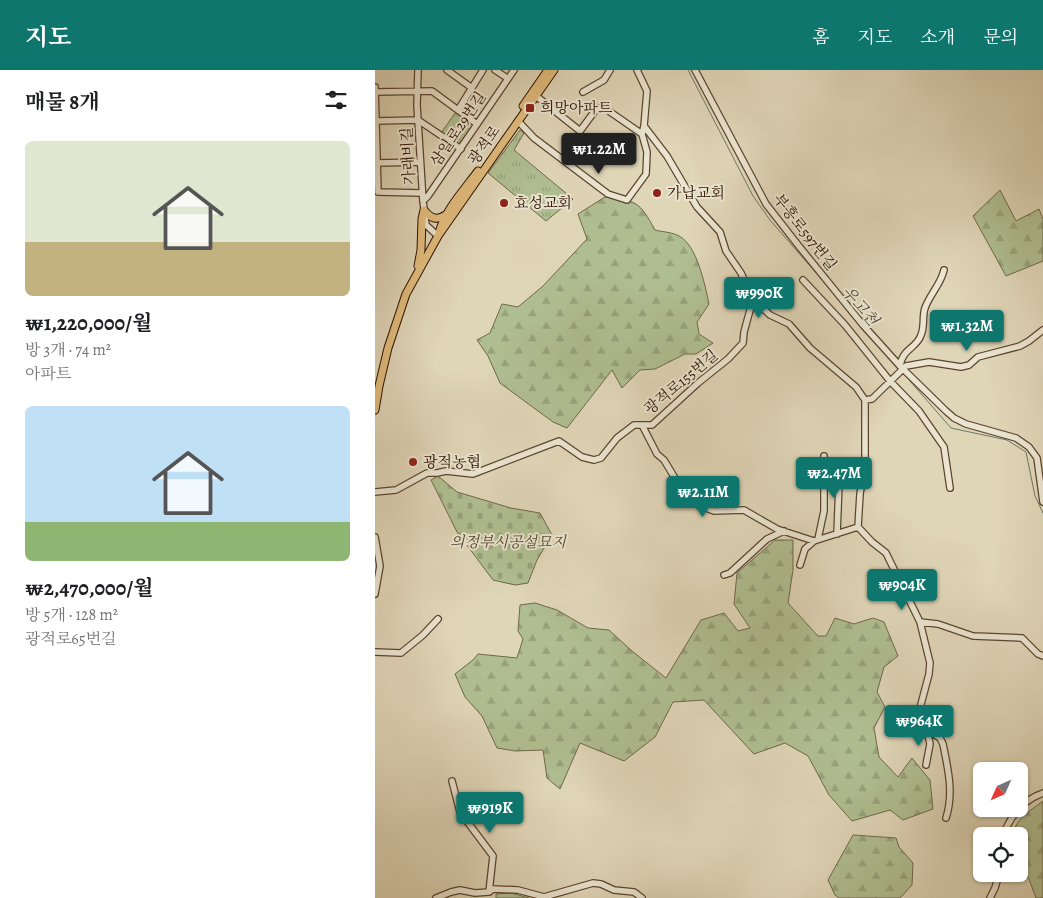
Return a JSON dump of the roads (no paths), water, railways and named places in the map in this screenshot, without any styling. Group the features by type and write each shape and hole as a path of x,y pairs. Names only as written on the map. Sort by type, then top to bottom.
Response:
{"main road":[{"name":"광적로","path":"438,236 442,224 449,213 548,70"},
{"name":"광적로","path":"375,410 379,386 395,324 406,294 416,275 438,236 554,70"},
{"path":"424,210 431,218 435,219 449,213"},
{"path":"416,275 421,250 424,210"}],"street":[{"name":"가래비길","path":"418,70 420,162 424,210 426,225 438,236"},
{"path":"447,70 472,88"},
{"path":"458,110 483,70"},
{"path":"495,70 507,78"},
{"name":"삼일로29번길","path":"423,201 461,149 514,70"},
{"path":"583,92 604,80 610,70"},
{"path":"518,121 534,138 607,194 627,200 646,174 647,152 642,134 647,90 637,70"},
{"name":"부흥로597번길","path":"695,70 766,204 863,325 901,368 954,418 981,429 1017,438 1029,447 1037,458 1043,502"},
{"path":"375,87 377,193 422,193"},
{"path":"375,92 432,91 477,124"},
{"path":"536,96 580,131 597,108 603,108 642,134"},
{"path":"376,121 419,120 461,149"},
{"path":"644,126 672,163 697,207 720,232 726,250 741,273 753,299 769,315 789,324 809,348 856,387 865,400 865,463 860,494 858,527 871,542 886,552 920,622 930,663 920,708 930,744 926,765"},
{"path":"377,163 420,162"},
{"path":"901,368 901,360 904,354 920,337 924,310 942,279 944,270"},
{"path":"803,280 845,325 919,411 944,447 950,488"},
{"name":"광적로155번길","path":"375,492 396,490 427,473 446,471 473,474 559,441 582,456 594,460 601,458 617,438 634,425 652,425 698,383 728,359 743,343 753,299"},
{"path":"865,400 872,399 905,366 929,362 961,367 969,364 977,356 1020,346 1043,330"},
{"path":"642,425 657,454 664,460 681,485 687,498 714,511 745,510 777,529 816,540"},
{"path":"816,540 824,511 824,456"},
{"path":"837,534 838,467"},
{"path":"800,565 805,549 816,540 858,527"},
{"path":"724,575 731,573 767,539 785,532"},
{"path":"375,537 381,566 375,594"},
{"path":"375,652 401,653 423,635 438,619"},
{"path":"920,622 938,624 973,636 1022,638 1038,654 1043,656"},
{"path":"927,730 940,738 945,754 951,790 946,818"},
{"path":"452,781 460,812 493,856 489,892"},
{"path":"1007,827 1014,812 1037,795 1043,793"},
{"path":"990,898 997,882"},
{"path":"436,898 460,890 475,893 489,892 493,889 518,890 545,897 593,883 615,890 634,892 642,898"}],"waterway":[{"name":"우고천","path":"688,70 753,196 770,220 831,290"},
{"name":"우고천","path":"903,373 951,428 1007,440 1026,452 1035,496 1043,513"}],"place":[{"name":"희망아파트","path":"530,108"},
{"name":"가납교회","path":"657,193"},
{"name":"효성교회","path":"504,203"},
{"name":"광적농협","path":"413,462"}],"park label":[{"name":"의정부시공설묘지","path":"508,542"}]}
